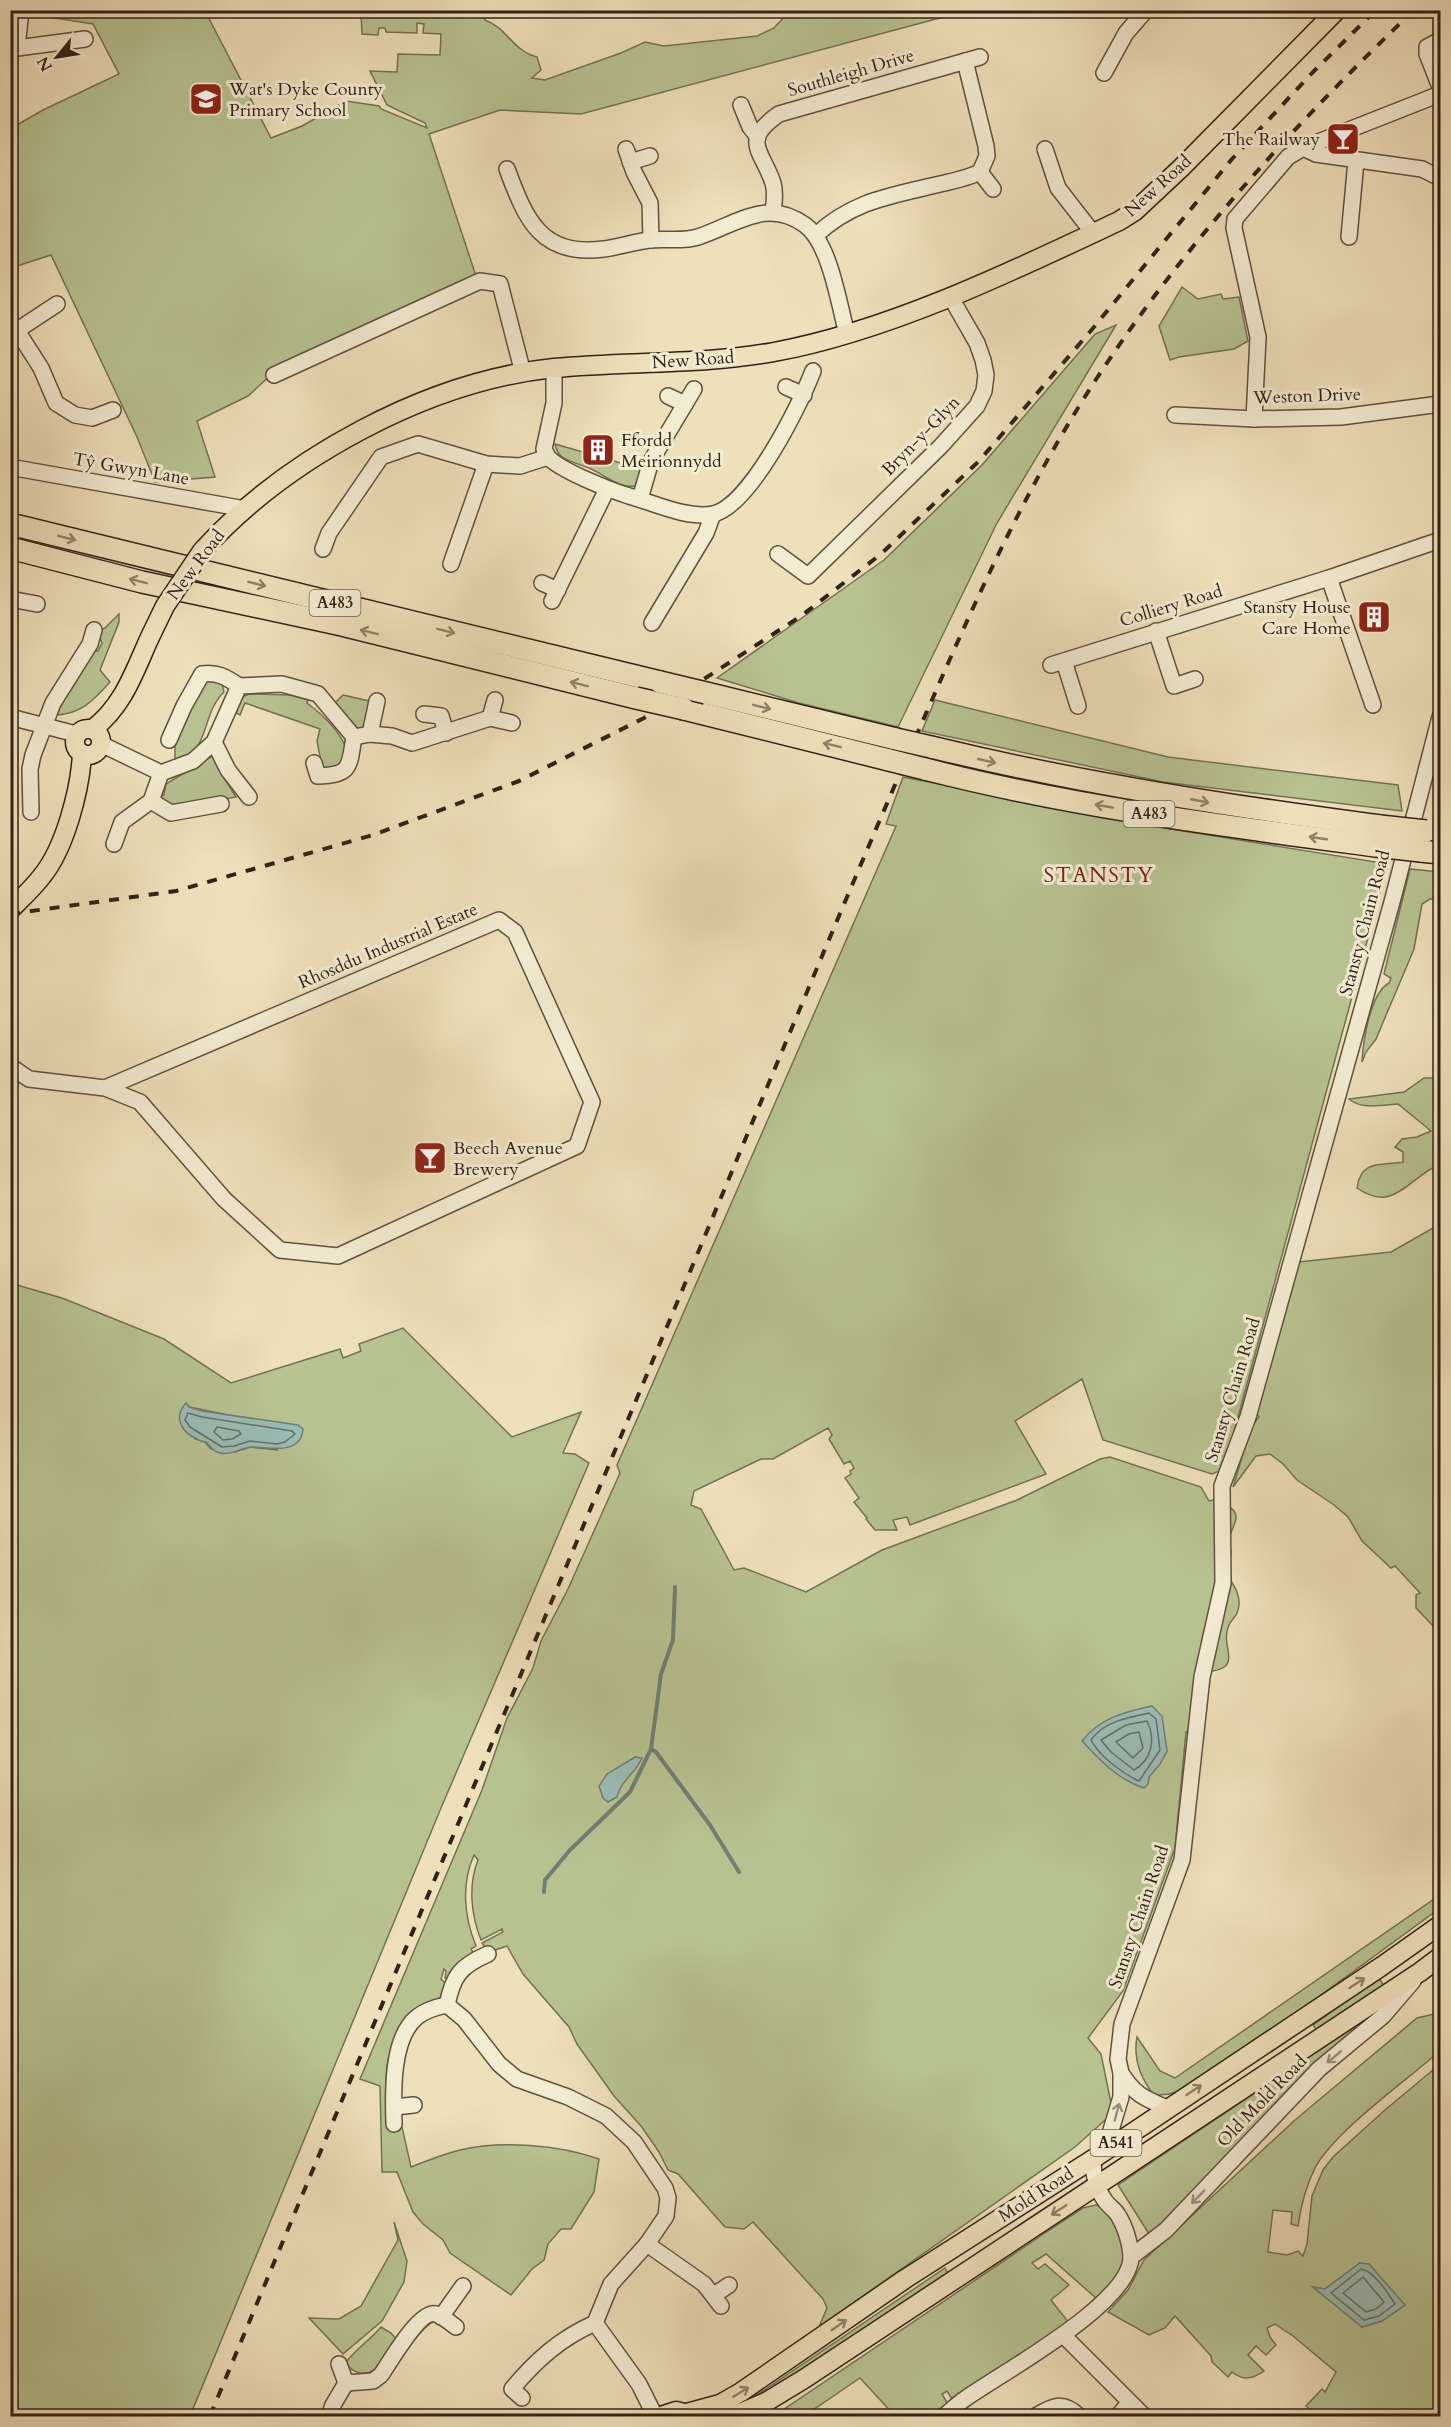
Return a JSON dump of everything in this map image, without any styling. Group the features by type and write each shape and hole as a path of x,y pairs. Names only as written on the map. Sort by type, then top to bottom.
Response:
{"highway":[{"name":"A483","path":"10,524 993,762 1378,836"},
{"name":"A483","path":"10,549 141,582 342,625 982,784 1198,822 1432,842"}],"main road":[{"name":"New Road","path":"10,910 44,875 57,851 74,805 80,781 82,754 94,754 90,736 109,717 120,701 165,606 201,551 245,509 302,464 352,435 436,397 523,373 727,358 774,352 847,334 950,296 1093,233 1135,211 1181,168 1336,10"},
{"name":"Mold Road","path":"662,2416 676,2411 691,2414 720,2404 741,2392 905,2279 1099,2154 1440,1925"},
{"name":"Mold Road","path":"733,2416 766,2402 804,2379 1440,1957"}],"street":[{"path":"21,10 14,50 85,39"},
{"path":"1104,73 1126,33 1146,10"},
{"path":"1440,40 1427,47 1426,54 1440,87"},
{"name":"Southleigh Drive","path":"758,137 763,127 779,114 973,59 987,156 980,172"},
{"path":"1254,419 1258,337 1234,228 1235,219 1288,157 1304,148 1440,94"},
{"path":"741,105 750,127 758,137 758,155 774,186 775,199 772,212"},
{"path":"1304,148 1316,154 1422,169 1440,178"},
{"path":"1045,149 1058,188 1093,233"},
{"path":"650,156 628,155 650,203 651,240"},
{"path":"1349,237 1356,161"},
{"path":"507,169 529,218 542,236 551,243 571,249 593,250 651,240 682,241 718,230 751,215 772,212 805,225 824,248 847,334"},
{"path":"816,236 846,212 866,202 962,179 980,172 993,189"},
{"path":"274,375 480,281 500,284 523,373"},
{"name":"Bryn-y-Glyn","path":"778,554 808,576 855,522 967,418 977,406 984,391 986,375 983,360 977,343 950,296"},
{"path":"57,304 13,332 41,368 56,403 75,415 92,418 112,410"},
{"path":"554,369 554,403 544,449 556,466 607,489 682,512 713,514 727,508 747,488 791,421 813,371"},
{"path":"786,387 804,395"},
{"path":"640,499 651,461 694,389"},
{"path":"668,396 685,404"},
{"name":"Weston Drive","path":"1174,415 1254,419 1341,417 1440,404"},
{"path":"323,549 323,532 381,457 418,444 486,464 520,466 548,457"},
{"path":"451,564 451,546 486,464"},
{"name":"Tŷ Gwyn Lane","path":"10,467 245,509"},
{"path":"542,583 555,596 607,489"},
{"path":"652,623 706,533 713,514"},
{"name":"Colliery Road","path":"1078,706 1057,663 1329,578 1440,540"},
{"path":"1329,578 1373,705"},
{"path":"10,598 37,604"},
{"path":"1156,631 1174,686 1195,679"},
{"path":"31,813 37,783 33,755 53,703 94,640"},
{"path":"169,740 200,669 223,675 239,686 282,684 318,694 362,736 392,736 412,743 490,717 512,723"},
{"path":"10,717 44,727 90,736 161,772 193,761 214,742 239,686"},
{"path":"490,717 495,700"},
{"path":"315,773 336,776 348,768 377,701"},
{"path":"424,714 441,716 446,733"},
{"name":"Stansty Chain Road","path":"1099,2154 1121,2097 1121,2073 1118,2059 1122,2024 1182,1860 1202,1677 1222,1583 1222,1486 1248,1416 1386,924 1439,721"},
{"path":"214,742 228,771 249,797"},
{"path":"114,844 122,822 151,801 161,772"},
{"path":"151,801 171,813 221,804"},
{"name":"Rhosddu Industrial Estate","path":"10,1066 29,1079 105,1088 140,1102 224,1199 280,1250 338,1256 577,1146 592,1102 515,932 499,920 105,1088"},
{"path":"447,2005 455,1976 469,1962 488,1954"},
{"name":"Old Mold Road","path":"1131,2257 1166,2230 1319,2069 1383,2016 1420,1972"},
{"path":"394,2124 393,2092 399,2050 409,2026 417,2017 432,2008 447,2005"},
{"path":"447,2005 464,2019 499,2064 508,2072 528,2084 568,2097 606,2116 634,2142 665,2188 668,2198 666,2216 647,2244 611,2284 595,2323 574,2332 535,2361 512,2389 522,2398"},
{"path":"1121,2073 1140,2096 1167,2108"},
{"path":"394,2107 414,2105"},
{"path":"944,2416 964,2399 1063,2335 1112,2295 1124,2279 1131,2257 1127,2236 1118,2215 1105,2201 1097,2185 1093,2171 1099,2154"},
{"path":"647,2244 704,2283 717,2300 729,2285"},
{"path":"441,2317 458,2302 463,2286"},
{"path":"346,2383 373,2381 381,2375 404,2333 423,2317 436,2314 456,2327"},
{"path":"595,2323 639,2384 656,2416"},
{"path":"1063,2335 1144,2416"},
{"path":"329,2416 346,2383 339,2364"},
{"path":"1118,2416 1129,2403"},
{"path":"1036,2416 1052,2407 1061,2406 1071,2409 1079,2416"}],"green space":[{"path":"376,10 480,11 485,20 499,28 522,50 537,57 541,70 532,78 545,80 645,42 664,46 757,36 774,28 786,15 805,11 966,11 581,114 500,110 429,134 477,279 272,374 248,396 197,421 215,477 155,482 137,437 51,255 11,268 10,129 43,110 119,74 93,24 29,14 30,11 205,11 271,138 302,126 346,101 379,106 381,109 427,128 425,123 387,105 370,71 397,72 398,54 440,55 441,34 423,33 424,24 417,23 417,33 386,32 385,28 379,28 378,35 362,34 361,11 368,13"},
{"path":"1182,287 1198,299 1221,294 1223,299 1239,297 1248,341 1234,349 1170,360 1159,326"},
{"path":"1116,325 997,523 898,727 799,703 717,678 884,560 982,465 1095,334"},
{"path":"555,444 642,469 639,485 626,486 614,482 591,469 568,460 559,454"},
{"path":"119,614 119,622 100,670 110,682 79,710 54,715 92,650 98,651 102,643 97,632 105,628"},
{"path":"206,678 222,683 224,692 214,705 195,751 175,763 175,737"},
{"path":"249,694 290,695 308,700 307,703 331,725 345,745 347,752 340,767 326,770 322,766 317,741 320,729 245,703 240,715 230,710 242,697"},
{"path":"343,695 369,701 371,706 364,729 358,729 335,703"},
{"path":"935,700 1168,757 1398,785 1402,811 1163,782 922,731"},
{"path":"214,755 217,766 236,797 177,808 161,802 160,797 164,795 166,784"},
{"path":"903,777 1146,825 1388,864 1224,1469 1212,1474 1103,1440 1082,1379 1015,1421 1046,1474 910,1525 907,1517 893,1520 897,1530 875,1530 854,1502 859,1498 845,1478 854,1468 850,1461 844,1464 829,1439 832,1435 828,1428 773,1459 761,1459 694,1491 691,1505 701,1509 734,1570 744,1568 806,1592 882,1550 1017,1500 1100,1459 1110,1457 1201,1487 1209,1501 1217,1499 1235,1513 1235,1522 1228,1541 1231,1552 1227,1575 1239,1598 1239,1608 1230,1623 1227,1634 1228,1663 1215,1671 1200,1672 1190,1735 1186,1732 1175,1848 1123,1991 1088,2038 1101,2054 1113,2113 1075,2147 819,2327 827,2308 823,2299 753,2222 744,2229 725,2227 678,2174 668,2170 641,2126 614,2096 577,2044 569,2027 523,1974 507,1946 489,1952 482,1943 503,1932 502,1929 481,1940 472,1900 473,1880 478,1860 474,1855 467,1877 466,1901 469,1924 476,1946 471,1949 474,1954 458,1964 447,1980 444,1969 441,1979 446,1984 441,1997 412,2023 393,2046 387,2065 387,2098 390,2129 402,2127 411,2167 454,2152 493,2145 548,2147 599,2159 594,2192 571,2229 561,2229 548,2244 544,2260 532,2269 511,2295 450,2253 443,2240 423,2224 413,2212 397,2172 382,2172 380,2086 360,2079 482,1790 507,1718 533,1668 541,1641 568,1589 620,1473 617,1465 896,826 886,824"},
{"path":"1410,869 1440,872 1440,900 1430,899 1422,904 1414,949 1376,1039 1362,1062 1372,1007 1382,988 1389,983 1391,978 1384,974"},
{"path":"1424,1078 1434,1078 1440,1091 1434,1112 1440,1116 1440,1164 1391,1196 1370,1195 1357,1188 1363,1172 1380,1164 1403,1162 1403,1152 1395,1147 1402,1139 1417,1137 1431,1131 1398,1104 1366,1106 1349,1099 1404,1092"},
{"path":"1440,1224 1440,1633 1416,1608 1416,1595 1420,1593 1395,1566 1391,1568 1362,1541 1348,1517 1297,1480 1283,1464 1270,1454 1256,1456 1233,1487 1251,1427 1259,1417 1255,1412 1299,1262 1391,1252"},
{"path":"10,1283 62,1298 164,1339 231,1383 340,1349 343,1358 361,1351 359,1344 403,1328 512,1437 581,1412 563,1453 575,1454 589,1463 441,1808 190,2416 11,2416","holes":["189,1407 233,1416 277,1450 250,1447 235,1452 211,1449 205,1442 195,1439"]},
{"path":"1440,1895 1440,1908 1310,2003 1197,2081 1171,2094 1153,2094 1148,2088 1137,2060 1137,2037 1160,2071 1175,2078"},
{"path":"1379,1978 1384,1986 1318,2032 1313,2025"},
{"path":"1434,2014 1440,2027 1435,2037 1440,2051 1355,2122 1325,2154 1309,2182 1298,2226 1291,2224 1292,2212 1273,2210 1268,2252 1287,2255 1298,2251 1303,2256 1307,2244 1312,2196 1323,2170 1333,2157 1440,2064 1440,2416 1319,2416 1306,2406 1322,2389 1325,2392 1336,2372 1275,2324 1267,2328 1276,2345 1266,2355 1256,2346 1248,2355 1264,2371 1248,2378 1240,2377 1232,2372 1228,2377 1212,2362 1211,2356 1175,2316 1165,2328 1149,2335 1108,2312 1128,2290 1144,2260 1295,2120 1417,2018","holes":["1360,2263 1405,2305 1382,2321 1362,2327 1313,2287 1325,2289"]},
{"path":"1353,2027 1357,2031 1151,2237 1118,2185"},
{"path":"1096,2205 1114,2217 1123,2236 1124,2258 1116,2283 1097,2299 1046,2254 1032,2263 1038,2269 1045,2264 1069,2285 1051,2300 1069,2323 954,2402 947,2391 942,2394 949,2406 934,2416 895,2416 860,2378 804,2416 774,2416 1083,2208"},
{"path":"394,2222 407,2261 404,2282 382,2321 343,2354 309,2318 339,2319 361,2306 398,2240"},
{"path":"945,2268 950,2277 756,2400 754,2397"},
{"path":"381,2327 397,2340 383,2362 373,2371 360,2373 354,2371 346,2362"}],"water":[{"path":"186,1403 189,1407 202,1411 298,1425 303,1429 301,1438 290,1447 252,1447 224,1454 214,1450 206,1442 191,1436 183,1428 180,1414"},
{"path":"1152,1706 1162,1716 1167,1751 1144,1788 1118,1775 1082,1741 1089,1733 1113,1717"},
{"path":"635,1757 642,1758 617,1797 608,1802 603,1798 599,1786 607,1774"},
{"path":"1360,2263 1369,2264 1405,2305 1382,2321 1362,2327 1313,2287 1325,2289"}],"waterway":[{"path":"544,1892 545,1880 570,1850 630,1792 651,1749 661,1674 673,1640 675,1587"},
{"path":"651,1749 656,1752 710,1825 739,1872"}],"railway":[{"path":"10,914 176,891 373,835 519,781 644,718 801,616 881,554 979,461 1094,327 1232,159 1313,72 1376,10"},
{"path":"210,2416 846,899 945,671 1014,523 1039,475 1095,381 1129,330 1166,281 1204,233 1285,141 1414,10"}],"place":[{"name":"Wat's Dyke County Primary School","path":"206,99"},
{"name":"The Railway","path":"1343,139"},
{"name":"Ffordd Meirionnydd","path":"598,450"},
{"name":"Stansty House Care Home","path":"1374,617"},
{"name":"Beech Avenue Brewery","path":"430,1158"}],"district":[{"name":"STANSTY","path":"1099,875"}]}
